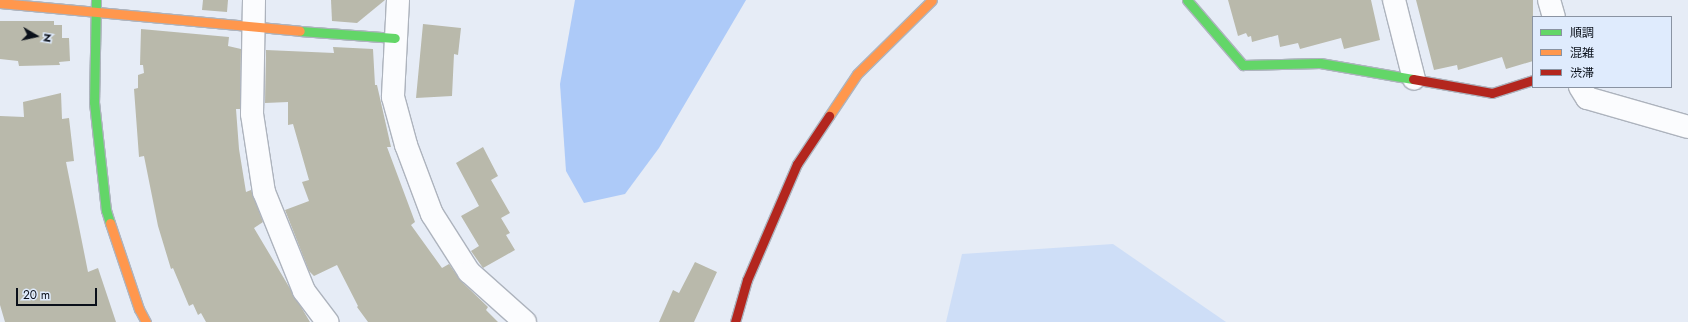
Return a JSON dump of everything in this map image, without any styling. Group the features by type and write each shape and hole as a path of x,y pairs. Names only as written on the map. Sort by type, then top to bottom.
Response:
{"street":[{"path":"96,0 94,102 106,210 139,309 146,322"},
{"path":"254,0 252,27 252,114 264,192 304,290 326,322"},
{"path":"398,0 393,96 406,145 432,214 470,272 525,322"},
{"path":"735,322 747,280 797,164 857,74 932,0"},
{"path":"1188,0 1243,64 1320,63 1492,94 1532,80"},
{"path":"1394,0 1414,80"},
{"path":"1549,0 1554,16"},
{"path":"0,3 252,27 395,38"},
{"path":"1581,88 1587,98 1688,128"}],"shaded area":[{"path":"1113,244 1226,322 946,322 962,254"}],"water":[{"path":"575,0 746,0 659,148 625,194 584,203 566,171 560,84"}],"building":[{"path":"203,0 228,0 227,12 202,10"},
{"path":"331,0 385,0 357,23 332,21"},
{"path":"1228,0 1371,0 1380,40 1344,49 1341,38 1300,49 1298,43 1280,47 1278,35 1252,42 1251,36 1248,37 1246,33 1238,36"},
{"path":"1416,0 1533,0 1532,61 1506,69 1502,57 1458,70 1457,65 1434,70"},
{"path":"0,21 54,21 54,25 62,25 62,38 69,38 70,61 59,62 60,65 19,66 18,61 0,59"},
{"path":"423,24 461,28 458,55 454,54 452,96 416,98"},
{"path":"141,29 229,37 228,46 241,49 240,109 236,109 239,149 246,192 251,190 263,222 254,228 310,322 206,322 201,313 198,315 193,304 189,306 173,268 171,269 158,226 144,156 139,157 134,89 138,88 138,75 144,73 143,65 140,65"},
{"path":"333,47 373,49 375,85 377,85 391,147 387,147 415,222 411,225 442,268 449,264 461,281 488,307 486,310 498,322 368,322 357,307 358,306 337,265 314,276 309,271 285,210 309,201 302,182 309,180 293,124 288,125 288,102 265,103 266,50 334,53"},
{"path":"61,93 62,119 69,118 74,161 66,162 88,272 98,268 116,322 5,322 0,305 0,116 24,117 23,102"},
{"path":"483,147 498,176 491,180 510,213 501,218 510,233 506,235 515,250 483,268 471,251 479,246 461,216 479,206 456,163"},
{"path":"695,262 717,272 694,322 659,322 673,290 679,293"}],"traffic: fast":[{"path":"96,0 94,102 106,210 110,223"},
{"path":"1187,0 1243,65 1320,63 1413,79"},
{"path":"300,31 395,38"}],"traffic: slow":[{"path":"829,116 857,74 932,0"},
{"path":"0,3 300,31"},
{"path":"110,223 139,309 146,322"}],"traffic: jam":[{"path":"1413,79 1492,93 1532,80"},
{"path":"735,322 747,280 797,164 829,116"}]}
